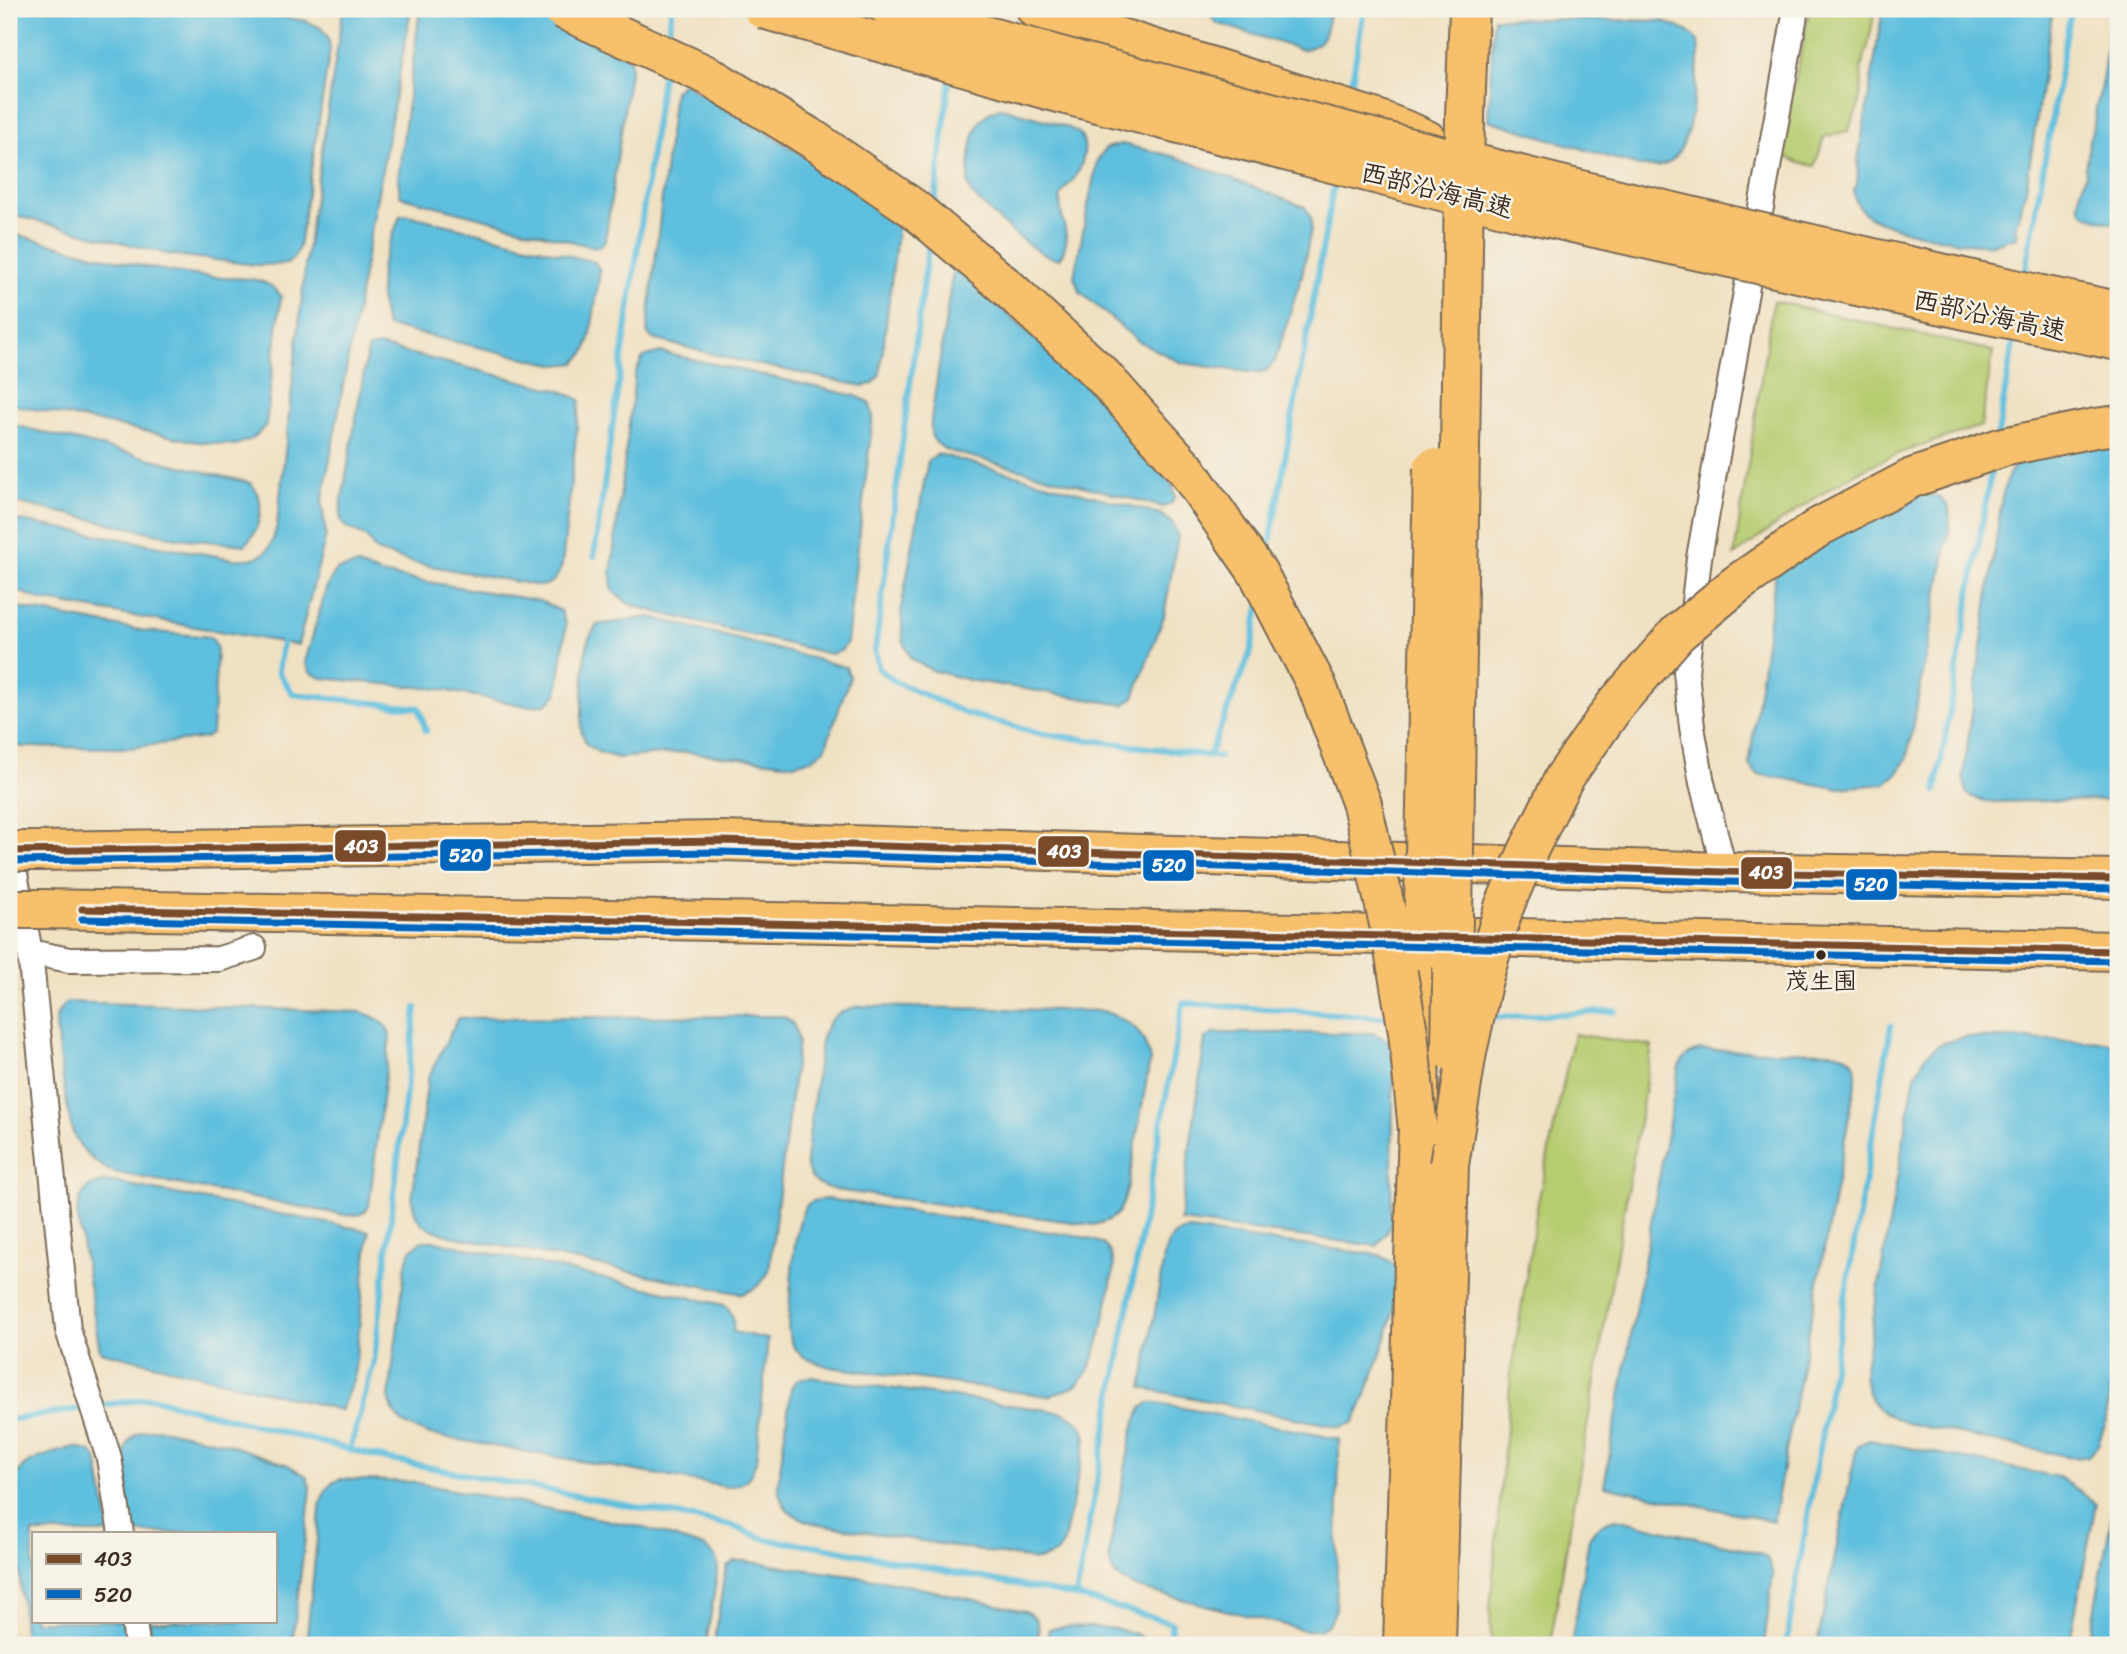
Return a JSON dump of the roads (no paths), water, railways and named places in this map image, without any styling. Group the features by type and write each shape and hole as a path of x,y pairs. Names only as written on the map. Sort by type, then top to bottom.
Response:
{"highway":[{"path":"562,9 709,76 814,140 913,208 1009,289 1102,374 1186,469 1258,573 1306,663 1317,685 1362,804 1391,933 1408,1032 1418,1130"},
{"name":"西部沿海高速","path":"763,9 1051,91 1523,212 2118,341"},
{"name":"西部沿海高速","path":"890,9 1136,78 1436,154 1908,268 2118,312"},
{"path":"1036,9 1374,118 1427,141 1436,154"},
{"path":"1436,1645 1425,1440 1418,1130 1444,9"},
{"path":"1449,1166 1465,116 1469,9"},
{"path":"1403,1645 1425,1440 1449,1166 1467,1052 1482,983 1504,907 1528,850 1564,778 1616,704 1678,633 1737,584 1819,527 1912,478 2003,447 2118,425"},
{"path":"18,848 722,841 1725,872 2118,879"},
{"path":"25,909 831,923 2118,951"}],"street":[{"path":"1725,872 1702,783 1686,672 1699,558 1796,9"},
{"path":"18,848 68,1330 109,1458 121,1532"},
{"path":"30,952 69,960 219,959 254,948"},
{"path":"134,1622 137,1645"}],"water":[{"path":"9,9 235,9 306,21 321,28 328,37 330,49 299,247 294,258 287,264 256,265 167,254 9,214"},
{"path":"343,9 411,9 322,503 326,536 298,645 42,600 9,588 9,519 233,559 259,557 268,549 277,525 307,251"},
{"path":"420,9 515,9 628,56 631,65 605,241 601,246 593,247 400,195 398,178"},
{"path":"1206,9 1330,9 1324,36 1316,44 1302,50 1216,23"},
{"path":"1883,9 2053,9 2026,189 2015,229 2017,236 2014,238 1993,244 1965,243 1904,230 1871,217 1862,211 1855,200 1853,192 1857,184 1859,154"},
{"path":"2111,9 2118,9 2118,225 2085,215 2079,206 2089,140 2102,84"},
{"path":"1494,18 1663,21 1687,31 1698,41 1699,54 1691,116 1682,147 1674,158 1662,166 1642,167 1488,120"},
{"path":"683,83 820,167 898,225 880,374 873,384 862,386 728,358 653,339 647,333 674,91"},
{"path":"1001,108 1064,126 1079,133 1083,140 1084,153 1079,169 1061,196 1066,242 1059,259 1025,242 971,193 968,184 976,128 990,112"},
{"path":"1122,144 1176,157 1305,207 1311,218 1311,229 1302,275 1275,361 1267,370 1256,373 1182,363 1138,341 1080,292 1074,277 1097,161 1106,148"},
{"path":"408,215 595,262 600,271 586,351 575,363 556,365 386,326 380,297 381,267 400,216"},
{"path":"9,233 142,266 196,275 255,280 270,285 281,296 266,425 254,438 236,445 198,442 9,404"},
{"path":"955,271 961,273 1066,366 1123,424 1173,487 1175,497 1171,504 1163,507 946,450 934,441 931,435 931,420 952,276"},
{"path":"379,346 562,391 580,400 562,565 552,582 540,586 415,563 376,551 367,538 343,524 341,505 368,348"},
{"path":"660,352 856,396 869,402 873,415 847,642 841,651 830,654 656,612 629,604 612,590 611,573 635,374 643,357"},
{"path":"9,424 250,483 256,490 260,506 255,531 245,545 177,538 9,501"},
{"path":"2118,434 2118,800 1984,802 1967,794 1963,777 2002,497 2009,474 2021,458"},
{"path":"938,454 1160,514 1172,523 1178,536 1164,616 1134,697 1124,705 969,680 931,670 911,659 903,640 901,609 928,461"},
{"path":"1898,491 1940,497 1949,508 1950,525 1907,757 1898,773 1884,784 1837,788 1757,774 1749,765 1777,563"},
{"path":"358,565 381,574 540,601 561,611 566,626 557,695 544,705 527,706 438,689 321,678 310,672 305,662 327,586 336,570"},
{"path":"9,608 145,631 210,637 217,651 212,733 205,738 129,748 12,745 9,740"},
{"path":"651,617 846,667 850,677 825,749 812,759 794,764 686,752 618,758 598,752 586,744 581,730 585,655 589,638 597,625"},
{"path":"67,1002 361,1012 379,1020 390,1035 369,1206 359,1215 345,1215 113,1172 101,1165 86,1153 74,1135 69,1113 56,1023 58,1013"},
{"path":"860,1006 1103,1011 1129,1023 1144,1041 1150,1060 1128,1187 1118,1213 1109,1220 1094,1225 835,1190 814,1181 806,1161 821,1041 834,1017"},
{"path":"782,1016 794,1026 798,1042 769,1271 761,1283 751,1290 742,1294 451,1236 429,1228 416,1216 412,1200 428,1078 458,1018"},
{"path":"1214,1033 1373,1033 1389,1043 1394,1054 1391,1225 1377,1246 1180,1221 1205,1039"},
{"path":"1968,1037 2105,1042 2118,1046 2118,1349 2105,1424 2098,1445 2088,1456 2075,1458 1907,1423 1881,1411 1868,1393 1864,1373 1914,1079 1923,1060 1934,1049 1948,1041"},
{"path":"1701,1050 1833,1052 1849,1057 1856,1067 1856,1080 1773,1521 1604,1486 1679,1066 1688,1055"},
{"path":"107,1181 369,1231 354,1377 341,1410 100,1351 77,1213 85,1191"},
{"path":"828,1199 1076,1236 1102,1244 1110,1252 1114,1267 1098,1345 1079,1383 1048,1396 830,1367 802,1356 794,1346 788,1330 795,1245 802,1214 807,1205"},
{"path":"1189,1230 1379,1255 1395,1266 1399,1272 1396,1301 1374,1372 1353,1423 1340,1427 1142,1388 1165,1252 1173,1237"},
{"path":"422,1241 435,1241 724,1305 733,1317 733,1332 768,1339 756,1461 752,1472 743,1482 728,1487 431,1435 403,1423 394,1413 389,1397 405,1268 410,1252"},
{"path":"810,1377 1061,1412 1075,1419 1081,1425 1086,1439 1063,1545 1052,1556 1036,1560 813,1523 788,1511 779,1494 778,1485 791,1388 799,1379"},
{"path":"1149,1403 1339,1439 1336,1609 1325,1627 1305,1630 1141,1589 1115,1575 1110,1564 1110,1547 1133,1428 1142,1408"},
{"path":"161,1429 222,1442 288,1465 306,1476 311,1489 292,1645 154,1645 149,1622 276,1622 276,1532 134,1532 124,1479 125,1451 130,1440 147,1431"},
{"path":"1869,1440 2058,1477 2096,1503 2069,1645 1817,1645 1856,1451 1859,1445"},
{"path":"75,1447 92,1452 97,1458 110,1532 32,1532 32,1622 124,1622 128,1645 25,1645 13,1491 21,1469 46,1455"},
{"path":"340,1479 412,1482 641,1527 704,1547 714,1556 718,1568 706,1645 306,1645 321,1501 328,1487"},
{"path":"2118,1484 2118,1645 2088,1645 2117,1487"},
{"path":"1616,1519 1759,1553 1767,1558 1773,1574 1764,1645 1571,1645 1589,1538 1601,1525"},
{"path":"734,1561 888,1581 1025,1611 1037,1621 1037,1645 714,1645 724,1577 727,1567"},
{"path":"1070,1626 1125,1631 1135,1634 1149,1645 1046,1645 1049,1629"}],"waterway":[{"path":"667,41 672,9"},
{"path":"1349,99 1364,9"},
{"path":"2024,279 2071,9"},
{"path":"594,556 663,70"},
{"path":"934,209 950,77"},
{"path":"1267,560 1335,178"},
{"path":"929,240 875,651 879,669 896,682 967,714 1043,734 1219,757"},
{"path":"1998,434 2015,331"},
{"path":"1936,791 1992,466"},
{"path":"1209,756 1251,651 1259,606"},
{"path":"283,637 278,672 293,694 419,708 426,731"},
{"path":"1076,1596 1183,1003 1393,1018"},
{"path":"350,1450 374,1361 416,1008"},
{"path":"1488,1018 1615,1011"},
{"path":"1786,1645 1891,1026"},
{"path":"97,1406 151,1398 386,1459 729,1525 768,1540 818,1546 1076,1596 1172,1623 1168,1645"},
{"path":"9,1420 86,1408"}],"place":[{"name":"茂生围","path":"1821,955"}]}
